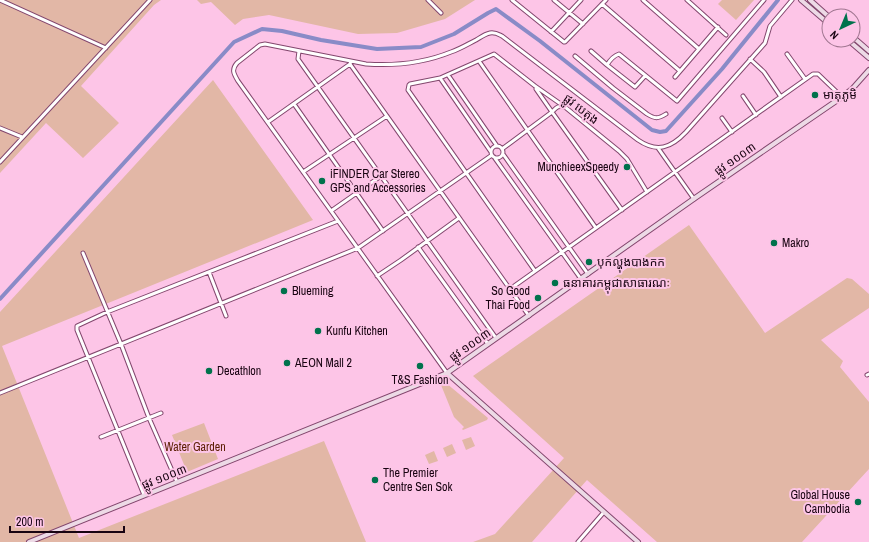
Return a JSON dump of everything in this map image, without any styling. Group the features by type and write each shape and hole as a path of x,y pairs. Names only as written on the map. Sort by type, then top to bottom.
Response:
{"main road":[{"path":"801,0 821,17"},
{"path":"810,0 821,10"},
{"path":"861,44 869,51"},
{"path":"857,48 869,58"},
{"name":"ផ្លូវ ១០០៣","path":"29,542 447,373 842,97 853,88 869,70"},
{"path":"447,373 638,542"}],"street":[{"path":"0,0 106,48"},
{"path":"0,162 150,0"},
{"path":"428,0 441,12"},
{"path":"512,0 565,42 606,0"},
{"path":"554,0 583,24"},
{"path":"552,32 581,0"},
{"path":"643,0 699,49"},
{"path":"687,0 726,35"},
{"path":"607,65 610,60 619,54 677,101 764,0"},
{"path":"447,373 234,74 234,66 260,45 265,44 351,63 382,65 400,64 421,61 451,52 486,34 493,33 502,36 638,140 649,146 658,148 672,144 682,137 765,43 770,26 792,0"},
{"path":"602,4 680,71"},
{"path":"674,77 718,28"},
{"path":"299,51 298,59 496,338"},
{"path":"591,51 635,87 645,76"},
{"name":"ផ្លូវ បេតុង","path":"480,61 494,54 565,107 627,159 647,192"},
{"path":"787,54 805,79"},
{"path":"575,56 613,88 653,118 659,118 666,114"},
{"path":"750,60 764,72 781,97"},
{"path":"535,271 408,90 408,85 440,78 480,61 596,228"},
{"path":"268,122 318,88 351,63"},
{"path":"351,63 529,316"},
{"path":"510,289 805,79 814,74 818,74 842,97"},
{"path":"448,75 497,146 500,146 503,154 588,274"},
{"path":"440,78 492,155 581,279"},
{"path":"535,86 622,210"},
{"path":"743,96 756,115"},
{"path":"294,104 383,231"},
{"path":"502,149 558,107 565,107"},
{"path":"304,172 387,116"},
{"path":"722,118 732,132"},
{"path":"0,128 22,137"},
{"path":"492,155 492,148 497,146"},
{"path":"658,148 694,199"},
{"path":"492,155 499,158 503,154"},
{"path":"0,393 358,248 492,155"},
{"path":"331,211 381,176"},
{"path":"377,276 459,218"},
{"path":"144,495 77,330 77,326 107,312 338,221"},
{"path":"418,247 488,344"},
{"path":"83,253 149,418 177,482"},
{"path":"433,267 441,261"},
{"path":"209,272 226,316"},
{"path":"101,437 161,413"},
{"path":"578,542 604,512"}],"green space":[{"path":"0,0 161,0 154,5 81,86 119,123 83,158 46,123 0,173"},
{"path":"197,0 475,0 445,19 397,33 358,34 269,15 243,19 235,25 211,2 201,4"},
{"path":"722,0 754,0 736,20 718,4"},
{"path":"213,80 313,220 2,346 79,538 324,441 366,542 0,542 0,312"},
{"path":"689,225 765,333 847,278 852,279 869,294 869,308 821,340 843,361 840,367 869,402 869,469 802,542 657,542 587,480 532,542 473,542 495,534 564,458 473,376"},
{"path":"446,383 488,418 487,420 463,430 462,429 464,427 454,417 441,385"},
{"name":"Water Garden","path":"204,423 218,459 187,472 172,435"},
{"path":"471,437 475,446 466,450 462,440"},
{"path":"452,444 456,453 447,457 443,448"},
{"path":"434,451 438,461 429,464 425,455"}],"waterway":[{"path":"0,299 234,42 262,29 282,31 321,40 377,49 421,47 454,34 496,9 540,41 652,130 660,132 666,131 722,69 778,0"}],"place":[{"name":"មាតុភូមិ","path":"815,95"},
{"name":"MunchieexSpeedy","path":"627,167"},
{"name":"iFINDER Car Stereo GPS and Accessories","path":"322,181"},
{"name":"Makro","path":"774,243"},
{"name":"បុកល្ហុងបាងកក","path":"589,262"},
{"name":"ធនាគារកម្ពុជាសាធារណៈ","path":"555,283"},
{"name":"Blueming","path":"284,291"},
{"name":"So Good Thai Food","path":"538,298"},
{"name":"Kunfu Kitchen","path":"318,331"},
{"name":"AEON Mall 2","path":"287,363"},
{"name":"T&S Fashion","path":"420,366"},
{"name":"Decathlon","path":"209,371"},
{"name":"The Premier Centre Sen Sok","path":"375,480"},
{"name":"Global House Cambodia","path":"858,502"}]}
